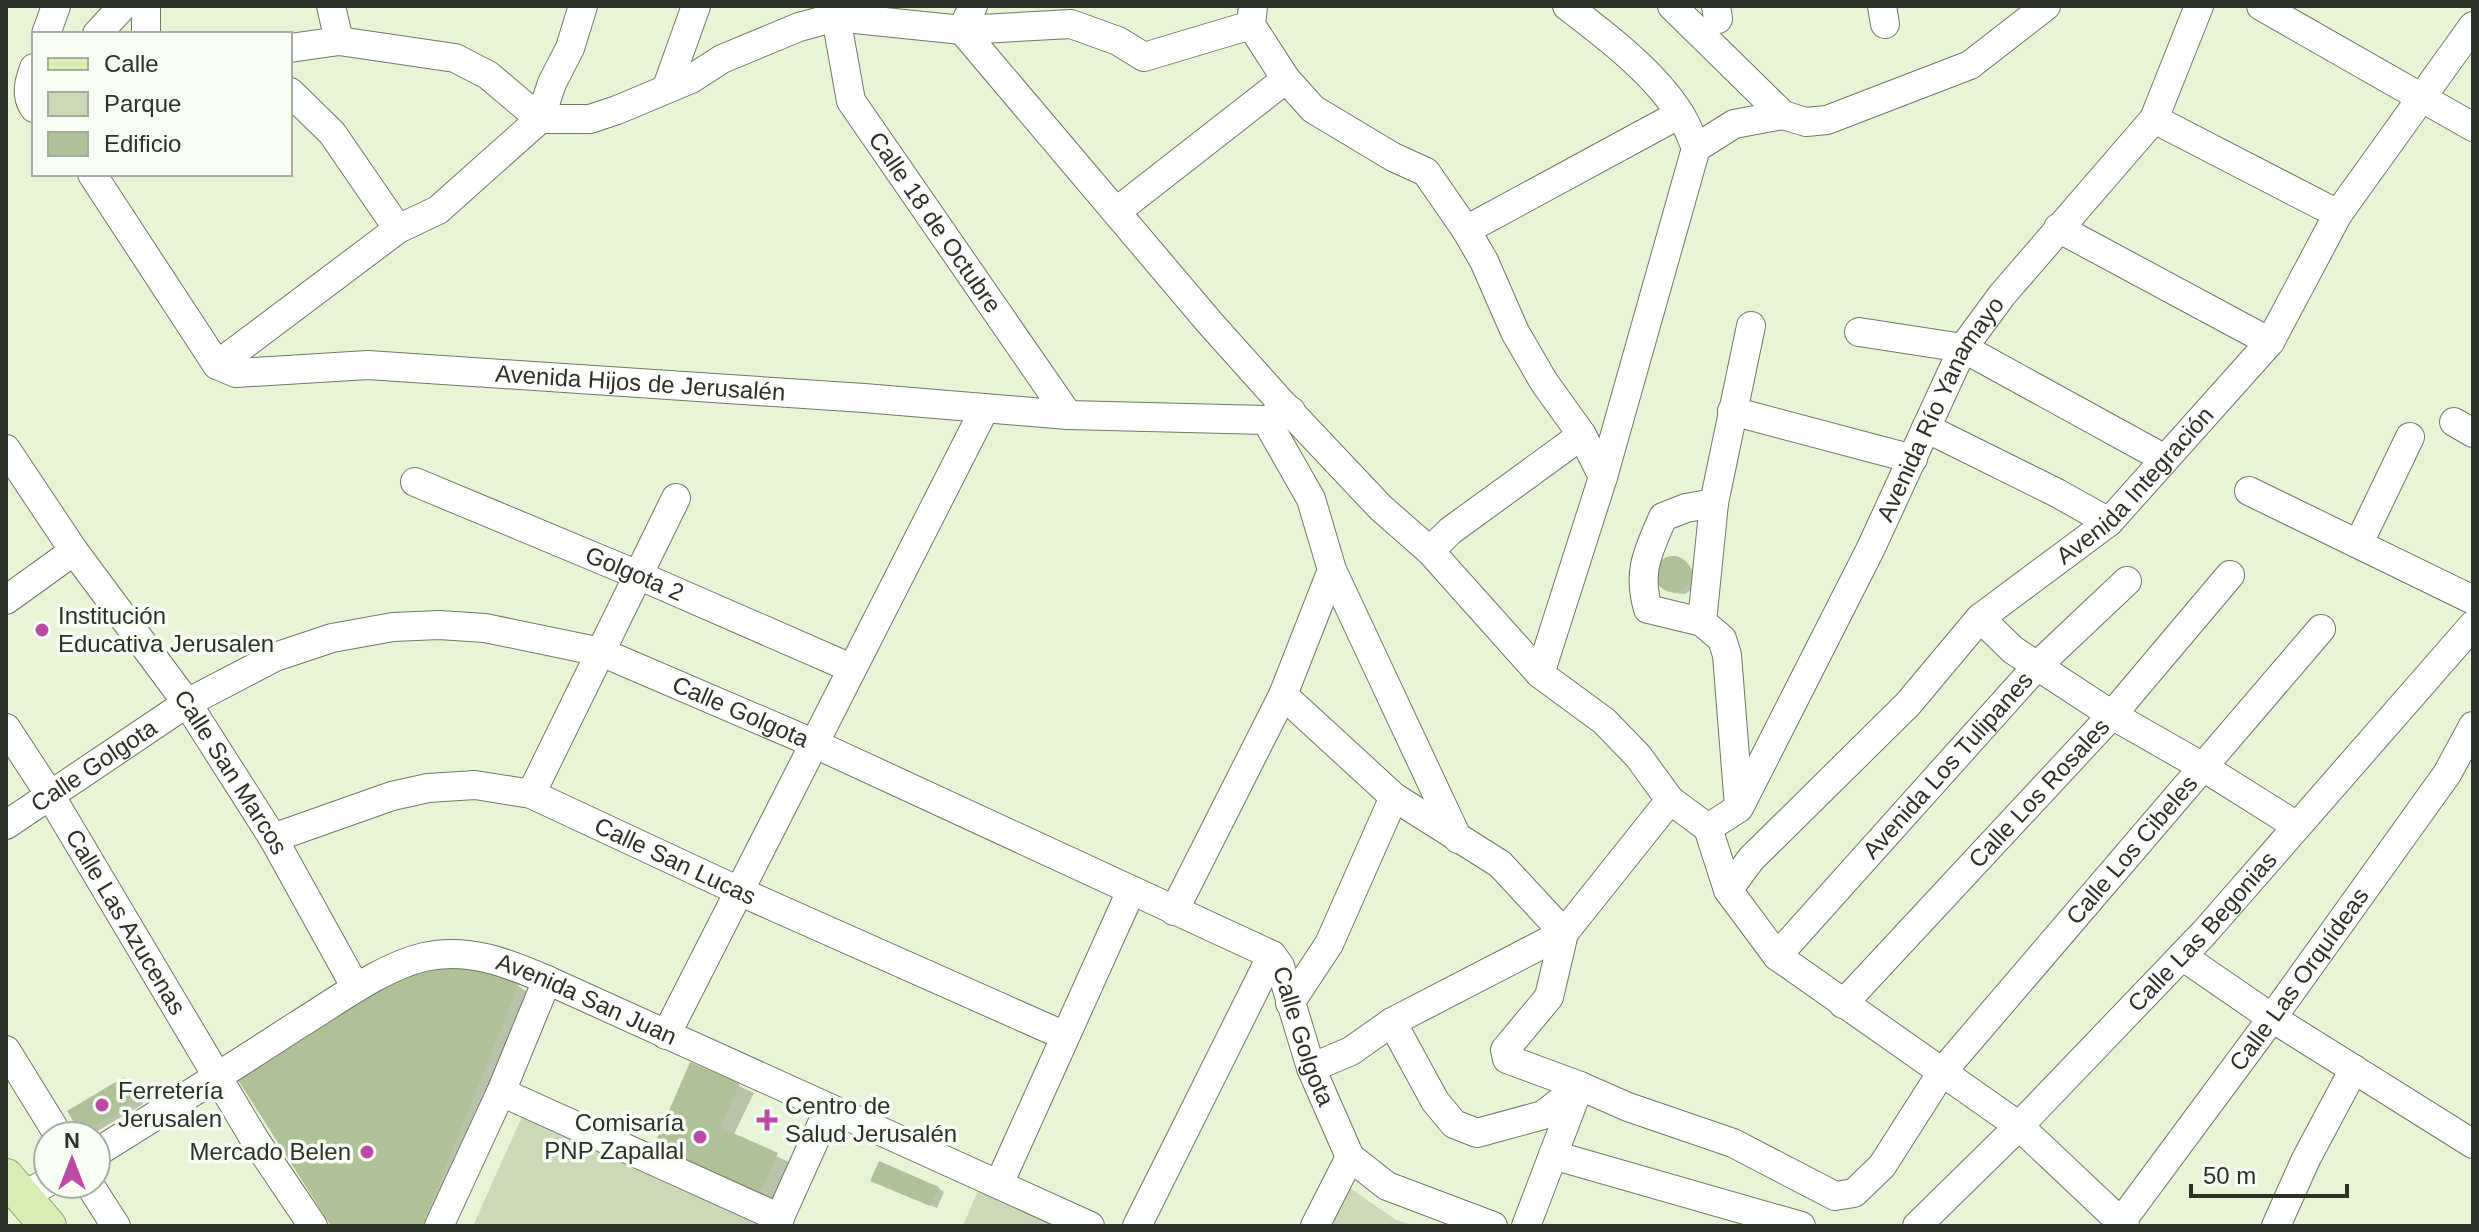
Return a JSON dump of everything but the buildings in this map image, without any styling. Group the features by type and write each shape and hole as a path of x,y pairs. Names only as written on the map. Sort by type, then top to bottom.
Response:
{"main road":[{"path":"26,1185 48,1226"}],"street":[{"path":"47,32 56,6"},
{"path":"99,32 123,6"},
{"path":"146,6 146,32"},
{"path":"331,6 339,41"},
{"path":"93,176 217,365 398,229 438,210 540,119 552,83 570,48 583,6"},
{"path":"667,87 696,6"},
{"path":"1540,674 1603,477 1696,148 1680,114 1641,68 1567,6"},
{"path":"1672,6 1783,115"},
{"path":"1696,148 1734,124 1783,115 1806,122 1827,120 1970,65 2046,6"},
{"name":"Avenida Río Yanamayo","path":"1739,808 1870,550 1963,348 2002,295 2154,119 2199,6"},
{"path":"2261,6 2473,127"},
{"path":"292,48 339,41 455,58 488,75 540,119 590,119 691,79 722,59 835,12 1071,24 1118,41 1144,57 1252,16 1286,79 1313,109 1393,157 1426,172 1484,261 1515,332 1544,382 1582,435 1603,477"},
{"name":"Calle 18 de Octubre","path":"835,12 851,101 1068,415"},
{"path":"967,18 1117,211 1210,323 1278,416 1430,551 1540,674 1604,721 1638,756 1670,800 1708,828 1728,890 1777,956 2019,1126 2121,1225"},
{"name":"Avenida Integración","path":"1728,890 1751,859 1908,704 1980,618 2109,522 2270,342 2338,214 2473,26"},
{"path":"32,74 28,87 32,106"},
{"path":"1117,211 1286,79"},
{"path":"292,94 332,133 398,229"},
{"path":"1466,230 1680,114"},
{"path":"2154,119 2338,214"},
{"path":"2058,228 2270,342"},
{"path":"1702,622 1714,503 1751,326"},
{"path":"1859,332 1963,348 2165,459"},
{"name":"Avenida Hijos de Jerusalén","path":"217,365 236,373 260,373 368,365 1068,415 1278,416"},
{"path":"666,1035 985,408"},
{"path":"1732,411 1913,459"},
{"path":"1278,416 1311,499 1332,570 1458,839"},
{"path":"1926,428 2109,522"},
{"path":"1430,551 1450,531 1582,435"},
{"path":"2359,543 2410,437"},
{"name":"Calle San Marcos","path":"6,449 74,551 187,703 273,838 356,988"},
{"name":"Golgota 2","path":"415,482 851,668"},
{"path":"2249,491 2473,600"},
{"path":"531,794 676,498"},
{"path":"1708,828 1739,808 1727,655 1722,639 1702,622 1648,609 1641,587 1644,561 1663,517 1686,508 1714,503"},
{"path":"6,600 74,551"},
{"path":"1174,911 1283,695 1332,570"},
{"name":"Calle Los Rosales","path":"1843,1004 2112,715 2230,575"},
{"name":"Avenida Los Tulipanes","path":"1777,956 2037,666 2127,581"},
{"path":"1980,618 2013,650 2037,666 2112,715 2297,826"},
{"name":"Calle Golgota","path":"6,825 187,703 275,657 332,638 393,627 439,625 485,628 601,652 813,743 1272,955 1280,966 1311,1068 1350,1157"},
{"name":"Calle Las Begonias","path":"1917,1226 2019,1126 2182,956 2473,625"},
{"name":"Calle Los Cibeles","path":"1564,933 1549,997 1505,1050 1507,1059 1628,1107 1733,1143 1835,1196 1854,1193 1882,1166 1942,1072 2321,629"},
{"path":"1283,695 1394,797 1500,864 1564,933"},
{"name":"Calle Las Orquídeas","path":"2121,1225 2447,774 2473,726"},
{"name":"Calle Las Azucenas","path":"6,728 50,795 264,1153 313,1226"},
{"name":"Calle San Lucas","path":"273,838 392,796 428,788 475,785 531,794 741,892 1065,1036"},
{"path":"1290,1003 1329,944 1394,797"},
{"path":"1311,1068 1351,1051 1392,1022 1564,933 1670,800"},
{"path":"999,1184 1131,891"},
{"name":"Avenida San Juan","path":"112,1143 356,988 404,963 447,954 478,955 510,964 547,980 1090,1226"},
{"path":"1137,1226 1272,955"},
{"path":"2182,956 2272,1018 2473,1144"},
{"path":"439,1226 501,1092 547,980"},
{"path":"1392,1022 1435,1101 1454,1124 1477,1133 1543,1115 1580,1086"},
{"path":"6,1050 49,1120"},
{"path":"2276,1226 2306,1159 2354,1069"},
{"path":"1526,1226 1580,1086"},
{"path":"501,1092 778,1222 829,1108"},
{"path":"1553,1155 1801,1226"},
{"path":"1315,1226 1350,1157 1387,1186 1475,1223"},
{"path":"99,1200 116,1226"}],"green space":[{"path":"524,1112 758,1221 755,1226 473,1226"},
{"path":"980,1186 1064,1226 963,1226"},
{"path":"1347,1186 1396,1220 1416,1226 1328,1226"}],"place":[{"name":"Institución Educativa Jerusalen","path":"42,630"},
{"name":"Ferretería Jerusalen","path":"102,1105"},
{"name":"Centro de Salud Jerusalén","path":"767,1120"},
{"name":"Comisaría PNP Zapallal","path":"700,1137"},
{"name":"Mercado Belen","path":"367,1152"}]}
